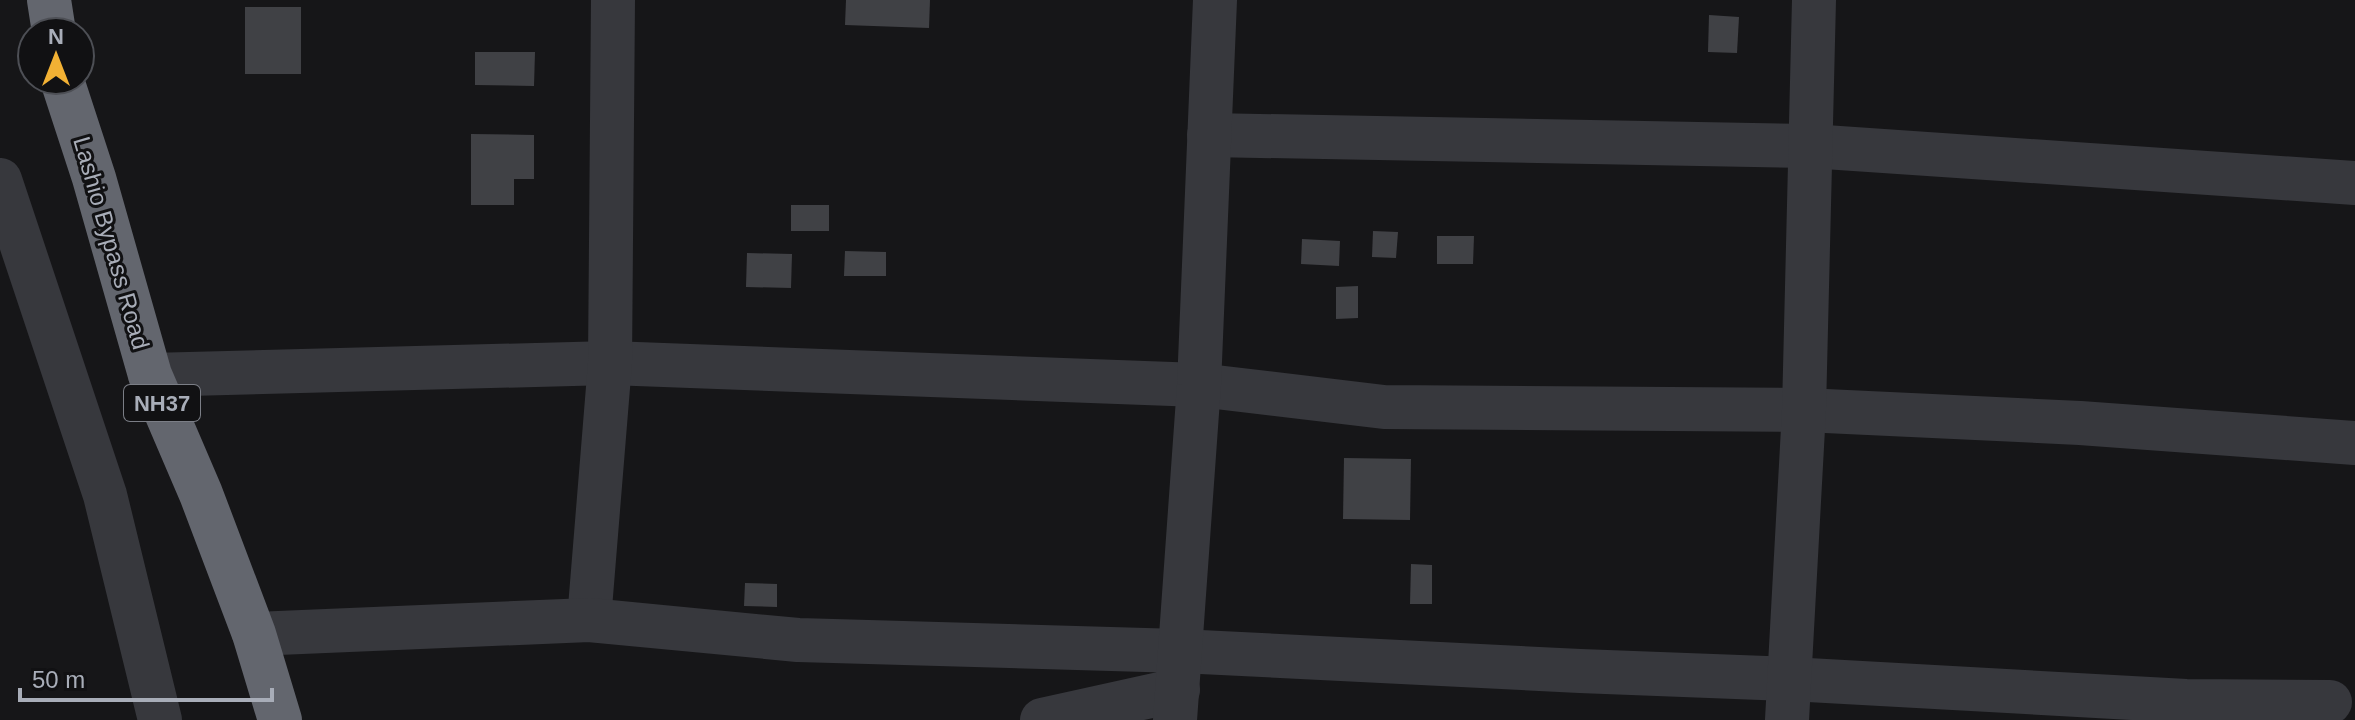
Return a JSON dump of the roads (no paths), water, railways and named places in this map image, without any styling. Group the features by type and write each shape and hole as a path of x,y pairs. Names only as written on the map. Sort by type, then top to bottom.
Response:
{"highway":[{"name":"Lashio Bypass Road","path":"67,96 150,375 201,494 254,634 280,720"}],"street":[{"path":"589,620 610,363 613,0"},
{"path":"1178,687 1199,385 1215,0"},
{"path":"1788,699 1804,410 1814,0"},
{"path":"1209,135 1810,146 2355,183"},
{"path":"0,180 105,495 160,720"},
{"path":"150,375 610,363 1199,385 1384,407 1804,410 2080,423 2355,443"},
{"path":"254,634 589,620 798,640 1178,687 1580,671 1788,699 2332,700"},
{"path":"1042,720 1178,687"}]}
